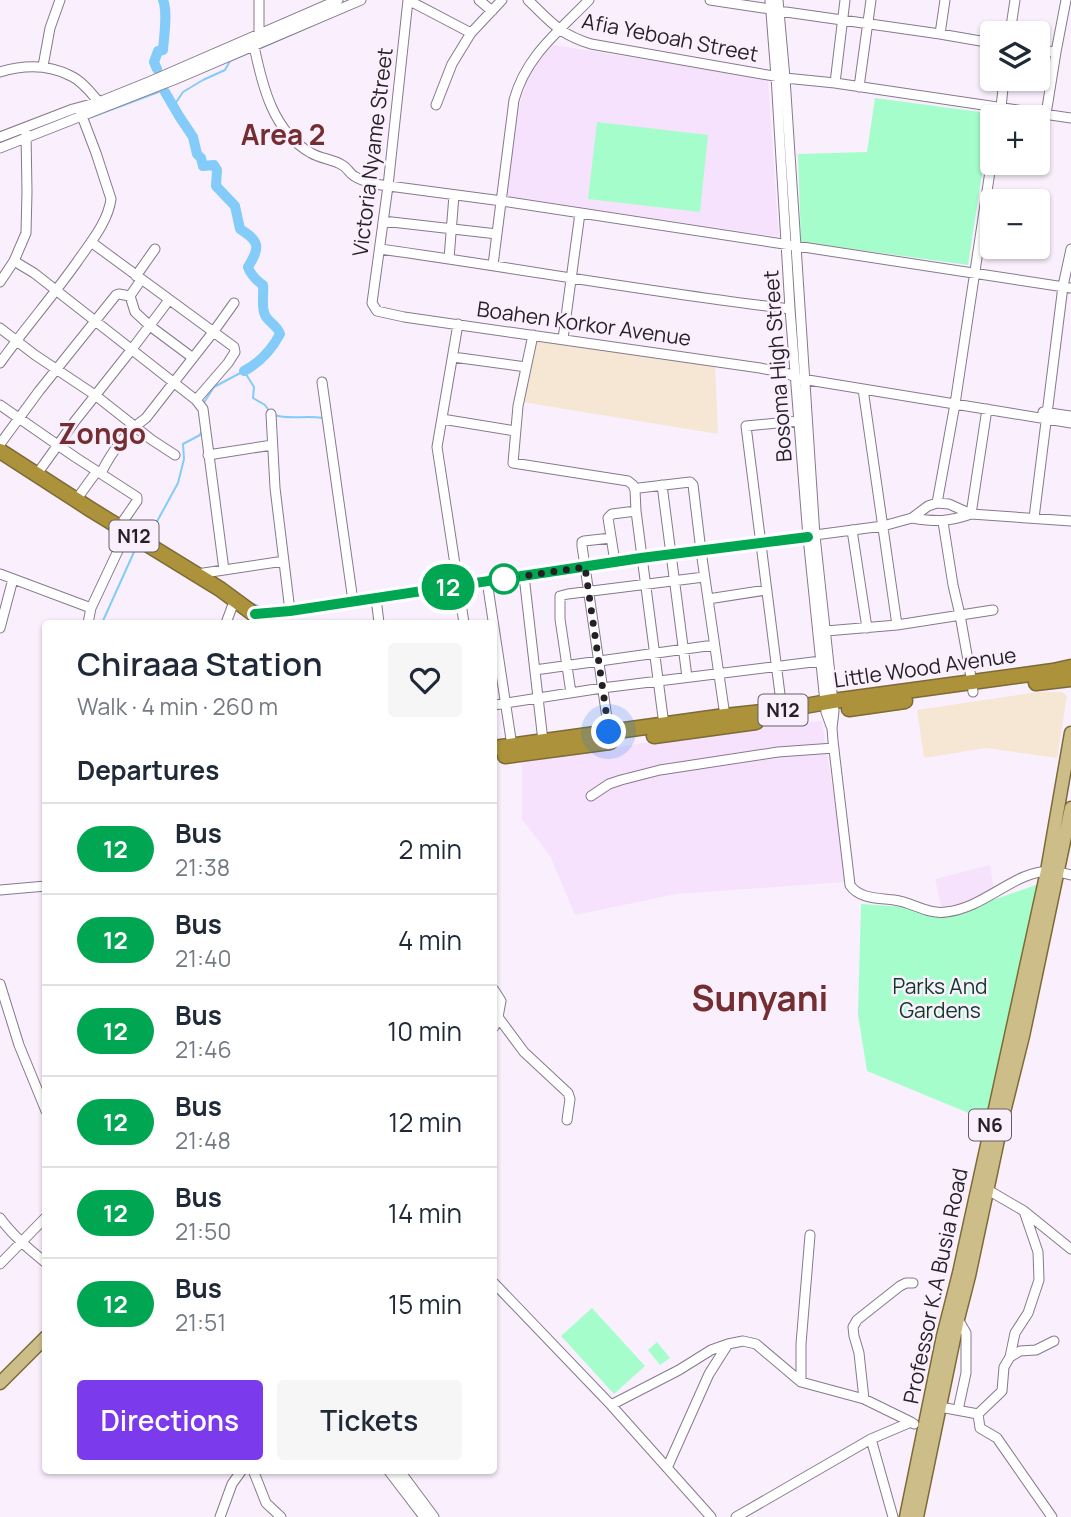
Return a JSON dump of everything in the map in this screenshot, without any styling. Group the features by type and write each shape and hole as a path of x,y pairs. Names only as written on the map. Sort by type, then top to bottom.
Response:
{"highway":[{"name":"N12","path":"0,452 76,500 232,607 257,620"},
{"name":"N12","path":"0,462 220,589 257,620"},
{"name":"Little Wood Avenue","path":"973,687 1071,667"},
{"name":"Little Wood Avenue","path":"716,721 973,687 1071,679"},
{"name":"Little Wood Avenue","path":"497,758 782,710 829,707"},
{"name":"Little Wood Avenue","path":"497,748 664,725 691,727"}],"main road":[{"name":"Professor K.A Busia Road","path":"906,1517 943,1336 1059,872 1071,733"},
{"name":"Professor K.A Busia Road","path":"917,1517 1071,808"},
{"path":"0,1383 42,1341"}],"street":[{"path":"43,66 50,28 60,0"},
{"path":"259,0 259,34"},
{"path":"80,111 338,0"},
{"path":"0,148 26,132 176,79 361,0"},
{"path":"408,0 471,33"},
{"name":"Victoria Nyame Street","path":"374,308 372,303 408,0"},
{"path":"479,0 492,11"},
{"path":"436,105 452,64 471,33 502,0"},
{"name":"Afia Yeboah Street","path":"528,0 559,30 591,44 980,108"},
{"path":"493,265 514,100 519,83 530,63 589,0"},
{"path":"710,0 773,7 980,41"},
{"name":"Bosoma High Street","path":"778,0 773,7 781,77 799,421 826,631 829,707"},
{"path":"835,83 845,0"},
{"path":"859,87 871,0"},
{"path":"940,34 945,0"},
{"path":"1012,21 1016,0"},
{"path":"1047,105 1066,0"},
{"path":"254,46 266,96 282,124 298,143 317,156 341,164 363,181 1067,287"},
{"path":"1050,51 1056,52"},
{"path":"0,72 13,68 43,66 72,76 99,102"},
{"path":"0,363 57,291 106,215 111,199 80,111"},
{"name":"Afia Yeboah Street","path":"1050,115 1071,118"},
{"path":"0,137 26,132"},
{"path":"0,282 14,261 26,233 26,132"},
{"path":"937,503 989,175"},
{"path":"449,259 454,195"},
{"path":"563,339 580,213"},
{"path":"383,221 498,234"},
{"path":"91,242 232,344 235,352 199,403"},
{"name":"Bosoma High Street","path":"791,245 790,309 798,375 821,661 832,728 850,885 860,895 900,901 935,913 945,913 973,906 1019,879 1059,872"},
{"path":"155,249 130,296 135,312 193,358"},
{"path":"380,249 790,309"},
{"path":"1034,518 1071,249"},
{"path":"14,261 34,273 199,403 224,570"},
{"path":"0,444 116,295 130,296"},
{"path":"37,474 169,300"},
{"path":"76,500 121,440 146,418 234,303"},
{"name":"Boahen Korkor Avenue","path":"374,308 382,313 700,359 1047,416 1071,423"},
{"path":"458,324 437,447 464,620"},
{"path":"0,328 175,455"},
{"path":"533,335 518,406 513,463 628,481 633,485 664,725"},
{"path":"453,357 526,367"},
{"name":"Boahen Korkor Avenue","path":"798,375 863,389 955,401 987,409 1071,416"},
{"path":"322,382 353,601"},
{"path":"863,389 897,625"},
{"path":"0,404 138,499 121,533 89,620"},
{"path":"971,514 987,409"},
{"path":"271,414 277,514 290,611"},
{"path":"442,419 515,431"},
{"path":"782,710 746,426 799,421"},
{"path":"208,454 272,445"},
{"path":"635,490 692,483 718,674 716,721"},
{"path":"662,485 687,677"},
{"path":"257,620 290,611 458,585 883,526 912,518 937,503 950,504 971,514"},
{"path":"615,562 609,515 636,511"},
{"path":"912,518 943,522 971,514 1071,521"},
{"path":"943,522 973,687"},
{"path":"852,530 867,628"},
{"path":"609,732 582,542 611,538"},
{"path":"195,574 284,561"},
{"path":"0,574 92,608"},
{"path":"524,576 543,741"},
{"path":"570,693 560,619 560,596 704,577"},
{"path":"0,628 13,579"},
{"path":"487,581 493,620"},
{"path":"708,599 766,590"},
{"path":"376,598 379,620"},
{"path":"227,620 232,607"},
{"path":"826,631 897,625 993,610"},
{"path":"497,645 512,746"},
{"path":"536,670 714,645"},
{"path":"497,704 602,688 821,661"},
{"path":"591,796 621,780 660,770 778,752 834,748"},
{"path":"0,890 42,886"},
{"path":"0,984 19,1045 42,1101"},
{"path":"497,996 500,1001 498,1017 524,1052 568,1093 570,1099 567,1120"},
{"path":"988,1190 1024,1211 1071,1249"},
{"path":"978,1414 1002,1391 1004,1367 1010,1357 1015,1334 1028,1313 1039,1280 1038,1252 1024,1211"},
{"path":"0,1218 21,1243 42,1260"},
{"path":"0,1264 42,1221"},
{"path":"801,1382 801,1344 810,1234"},
{"path":"864,1399 853,1327 857,1320 900,1286 913,1283"},
{"path":"497,1286 611,1405 711,1517"},
{"path":"958,1319 966,1333 966,1373 958,1410"},
{"path":"611,1405 679,1370 711,1350 743,1341 756,1344 801,1382 864,1399 925,1428"},
{"path":"1010,1357 1020,1351 1036,1350 1054,1341"},
{"path":"667,1468 709,1374 728,1344"},
{"path":"940,1407 978,1414"},
{"path":"978,1414 980,1428 997,1438 1052,1517"},
{"path":"736,1517 871,1439 911,1422"},
{"path":"871,1439 893,1517"},
{"path":"220,1517 232,1484 239,1474"},
{"path":"255,1474 266,1503 281,1517"},
{"path":"391,1474 424,1517"},
{"path":"402,1474 434,1517"}],"shaded area":[{"path":"554,45 768,79 779,237 506,196 520,103 529,74 540,57"},
{"path":"534,336 715,364 718,434 516,401"},
{"path":"1038,692 1062,692 1067,696 1057,758 986,748 924,758 917,710"},
{"path":"822,721 845,882 677,894 575,915 550,856 522,819 522,763 649,742"},
{"path":"990,865 994,892 972,905 942,911 935,879"}],"green space":[{"path":"875,98 980,112 982,175 968,265 801,242 798,154 867,152"},
{"path":"597,122 708,135 700,212 588,199"},
{"name":"Parks And Gardens","path":"1050,880 995,1124 867,1071 858,1015 861,904 918,908 944,915"},
{"path":"592,1308 645,1366 614,1394 561,1336"},
{"path":"657,1342 670,1358 660,1365 648,1350"}],"waterway":[{"path":"157,69 154,62 158,51 163,50 165,31 163,0"},
{"path":"258,49 311,26"},
{"path":"173,107 183,92 225,70 230,61 253,51"},
{"path":"89,118 164,90"},
{"path":"165,92 193,137 203,166 214,165 217,170 216,186 235,206 240,229 251,237 256,245 255,254 248,267 254,278 263,285 264,312 280,334 265,355 244,371"},
{"path":"203,404 214,387 244,371 254,387 253,398 265,405 270,412"},
{"path":"274,415 322,418"},
{"path":"154,527 178,483 184,459 183,444 200,435 202,430"},
{"path":"148,533 164,547"},
{"path":"103,620 134,552"},
{"path":"291,606 348,598"},
{"path":"251,603 265,609"}],"bus line":[{"name":"12","path":"255,614 641,558 808,537"}],"district":[{"name":"Area 2","path":"283,135"},
{"name":"Zongo","path":"102,434"},
{"name":"Sunyani","path":"760,999"}],"route":[{"path":"504,579 585,567 609,732"}]}
